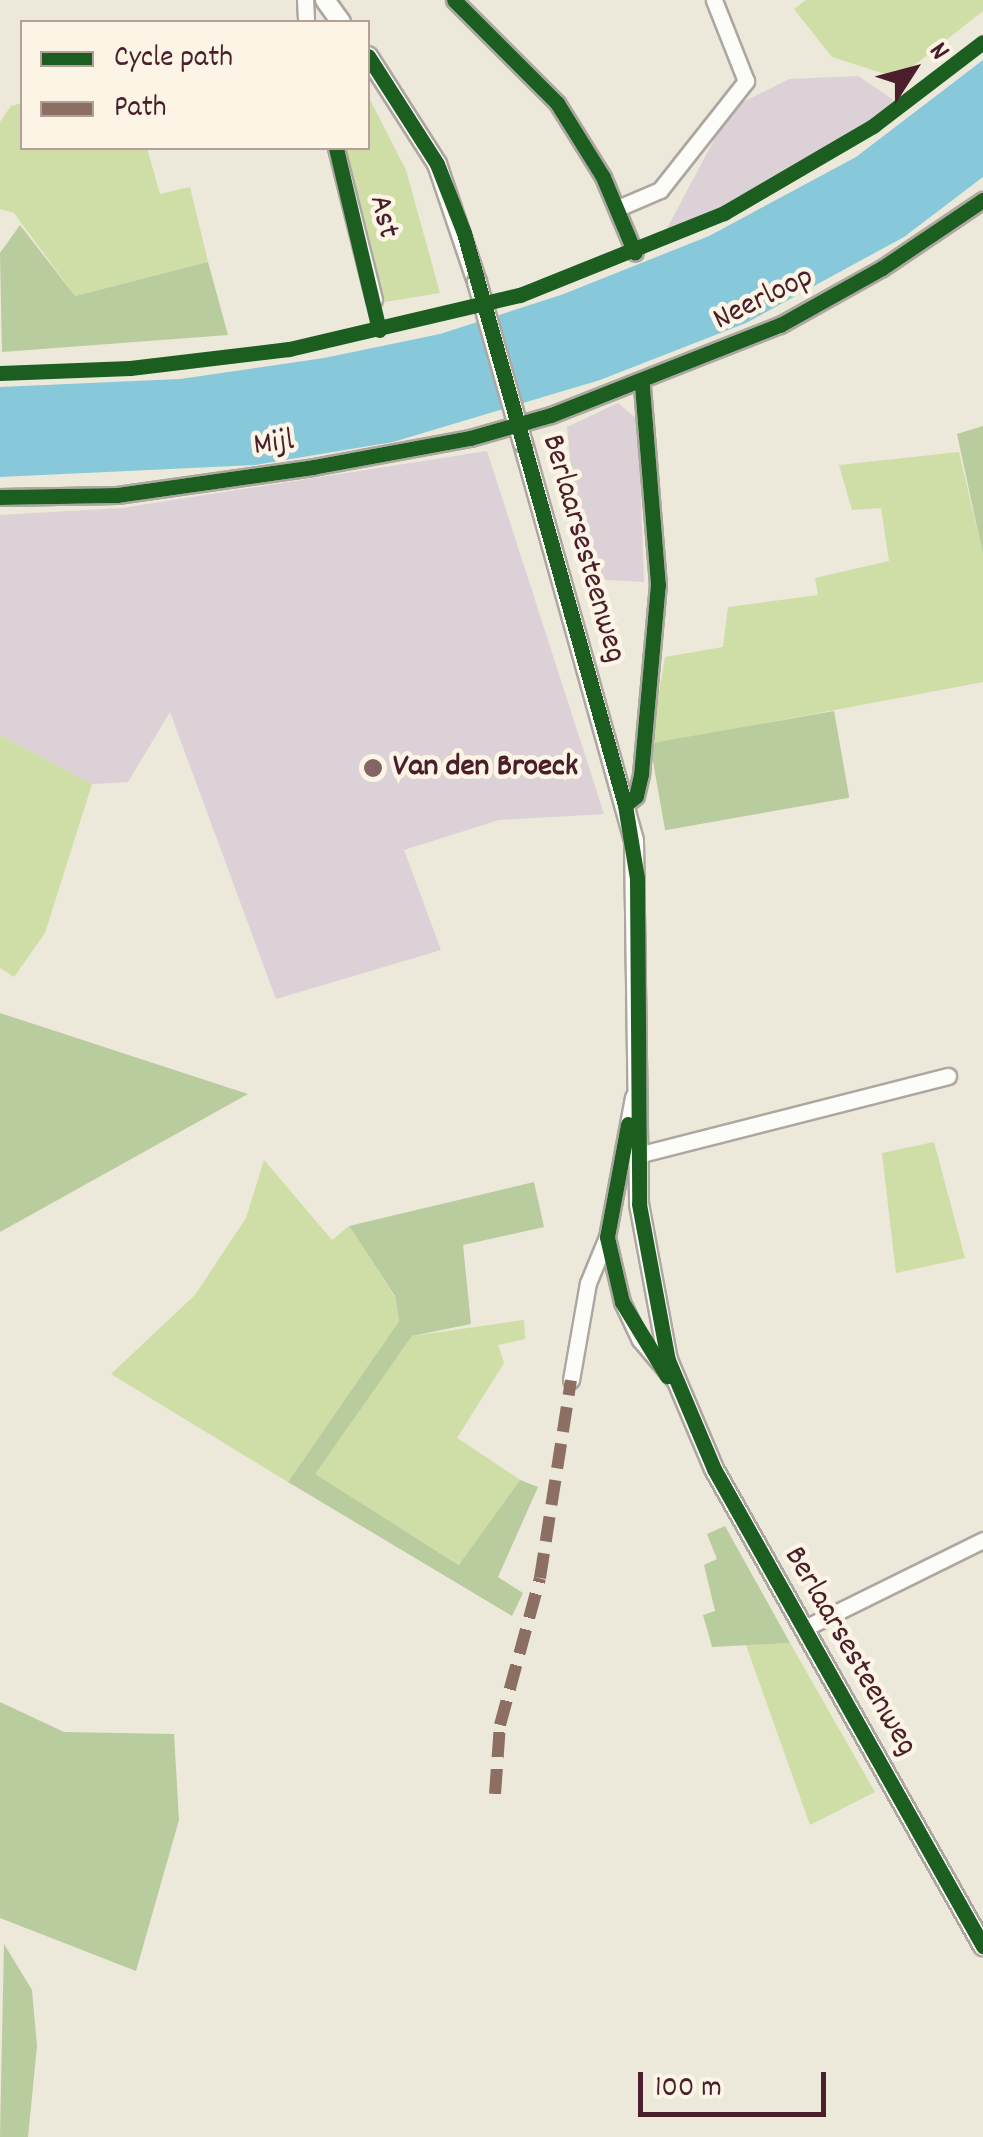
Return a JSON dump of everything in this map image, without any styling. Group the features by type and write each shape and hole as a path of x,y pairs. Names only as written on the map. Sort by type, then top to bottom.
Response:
{"street":[{"path":"324,0 339,20"},
{"path":"454,0 557,103 618,208 635,253"},
{"path":"618,208 660,190 746,80 714,0"},
{"name":"Berlaarsesteenweg","path":"370,59 436,164 478,282 626,805 636,878 636,1084 645,1257 675,1381 699,1439 983,1946"},
{"name":"Ast","path":"337,150 374,299"},
{"name":"Neerloop","path":"551,414 642,384 818,305 983,200"},
{"path":"626,805 641,774 658,585 642,384"},
{"name":"Mijl","path":"0,496 117,495 313,468 470,438 551,414"},
{"path":"638,1155 948,1076"},
{"name":"Berlaarsesteenweg","path":"571,1380 588,1283 606,1236 636,1084"},
{"name":"Berlaarsesteenweg","path":"606,1236 628,1315 675,1381"},
{"name":"Berlaarsesteenweg","path":"803,1629 983,1540"}],"shaded area":[{"path":"858,76 901,105 724,213 664,234 731,108 789,79"},
{"path":"618,403 638,420 644,582 590,579 576,521 567,427"},
{"path":"487,451 604,814 499,820 404,850 441,950 276,999 170,712 128,782 92,784 0,735 0,515 122,508"}],"green space":[{"path":"806,0 983,0 983,11 898,78 832,57 794,9"},
{"path":"370,100 406,170 440,293 385,302 347,150 370,150"},
{"path":"20,104 20,150 148,150 160,194 190,187 208,262 75,296 14,213 0,209 0,122 11,106"},
{"path":"20,225 75,296 208,262 228,335 2,352 0,253"},
{"path":"983,426 983,555 957,434"},
{"path":"959,452 983,555 983,682 650,745 665,657 723,647 728,607 818,595 815,578 889,561 881,508 852,510 839,465"},
{"path":"834,711 849,798 665,830 650,743"},
{"path":"0,735 92,784 45,933 14,977 0,968"},
{"path":"0,1013 248,1094 0,1232"},
{"path":"934,1142 965,1258 896,1273 882,1153"},
{"path":"264,1160 332,1240 349,1226 395,1297 399,1321 288,1482 111,1374 195,1295 246,1218"},
{"path":"534,1182 544,1227 463,1245 471,1324 412,1336 315,1474 459,1565 520,1480 538,1487 498,1577 523,1593 512,1616 288,1482 399,1321 395,1296 349,1226"},
{"path":"524,1320 525,1339 498,1345 504,1363 457,1438 520,1480 460,1565 314,1474 412,1336"},
{"path":"725,1526 790,1643 712,1647 703,1615 715,1611 704,1565 717,1559 707,1534"},
{"path":"790,1643 875,1792 810,1825 746,1645"},
{"path":"0,1702 64,1732 174,1734 179,1820 136,1971 0,1918"},
{"path":"4,1944 32,1990 37,2046 28,2137 0,2137"}],"water":[{"path":"983,60 983,177 904,237 746,323 600,380 393,442 255,465 0,477 0,387 180,379 324,358 440,334 561,295 709,236 856,157"}],"marked path":[{"path":"495,1794 500,1725 540,1578 571,1380"}],"cycle path":[{"path":"454,0 557,103 603,177 635,253"},
{"path":"0,373 130,368 289,349 520,295 724,213 873,126 983,42"},
{"path":"370,59 437,164 464,233 625,805 637,878 639,1204 668,1360 714,1469 983,1946"},
{"path":"336,150 379,330"},
{"path":"0,497 117,495 313,467 470,438 551,415 780,325 882,268 983,200"},
{"path":"625,805 636,796 641,774 658,585 642,384"},
{"path":"628,1124 607,1237 622,1302 667,1376"}],"place":[{"name":"Van den Broeck","path":"373,768"}]}
